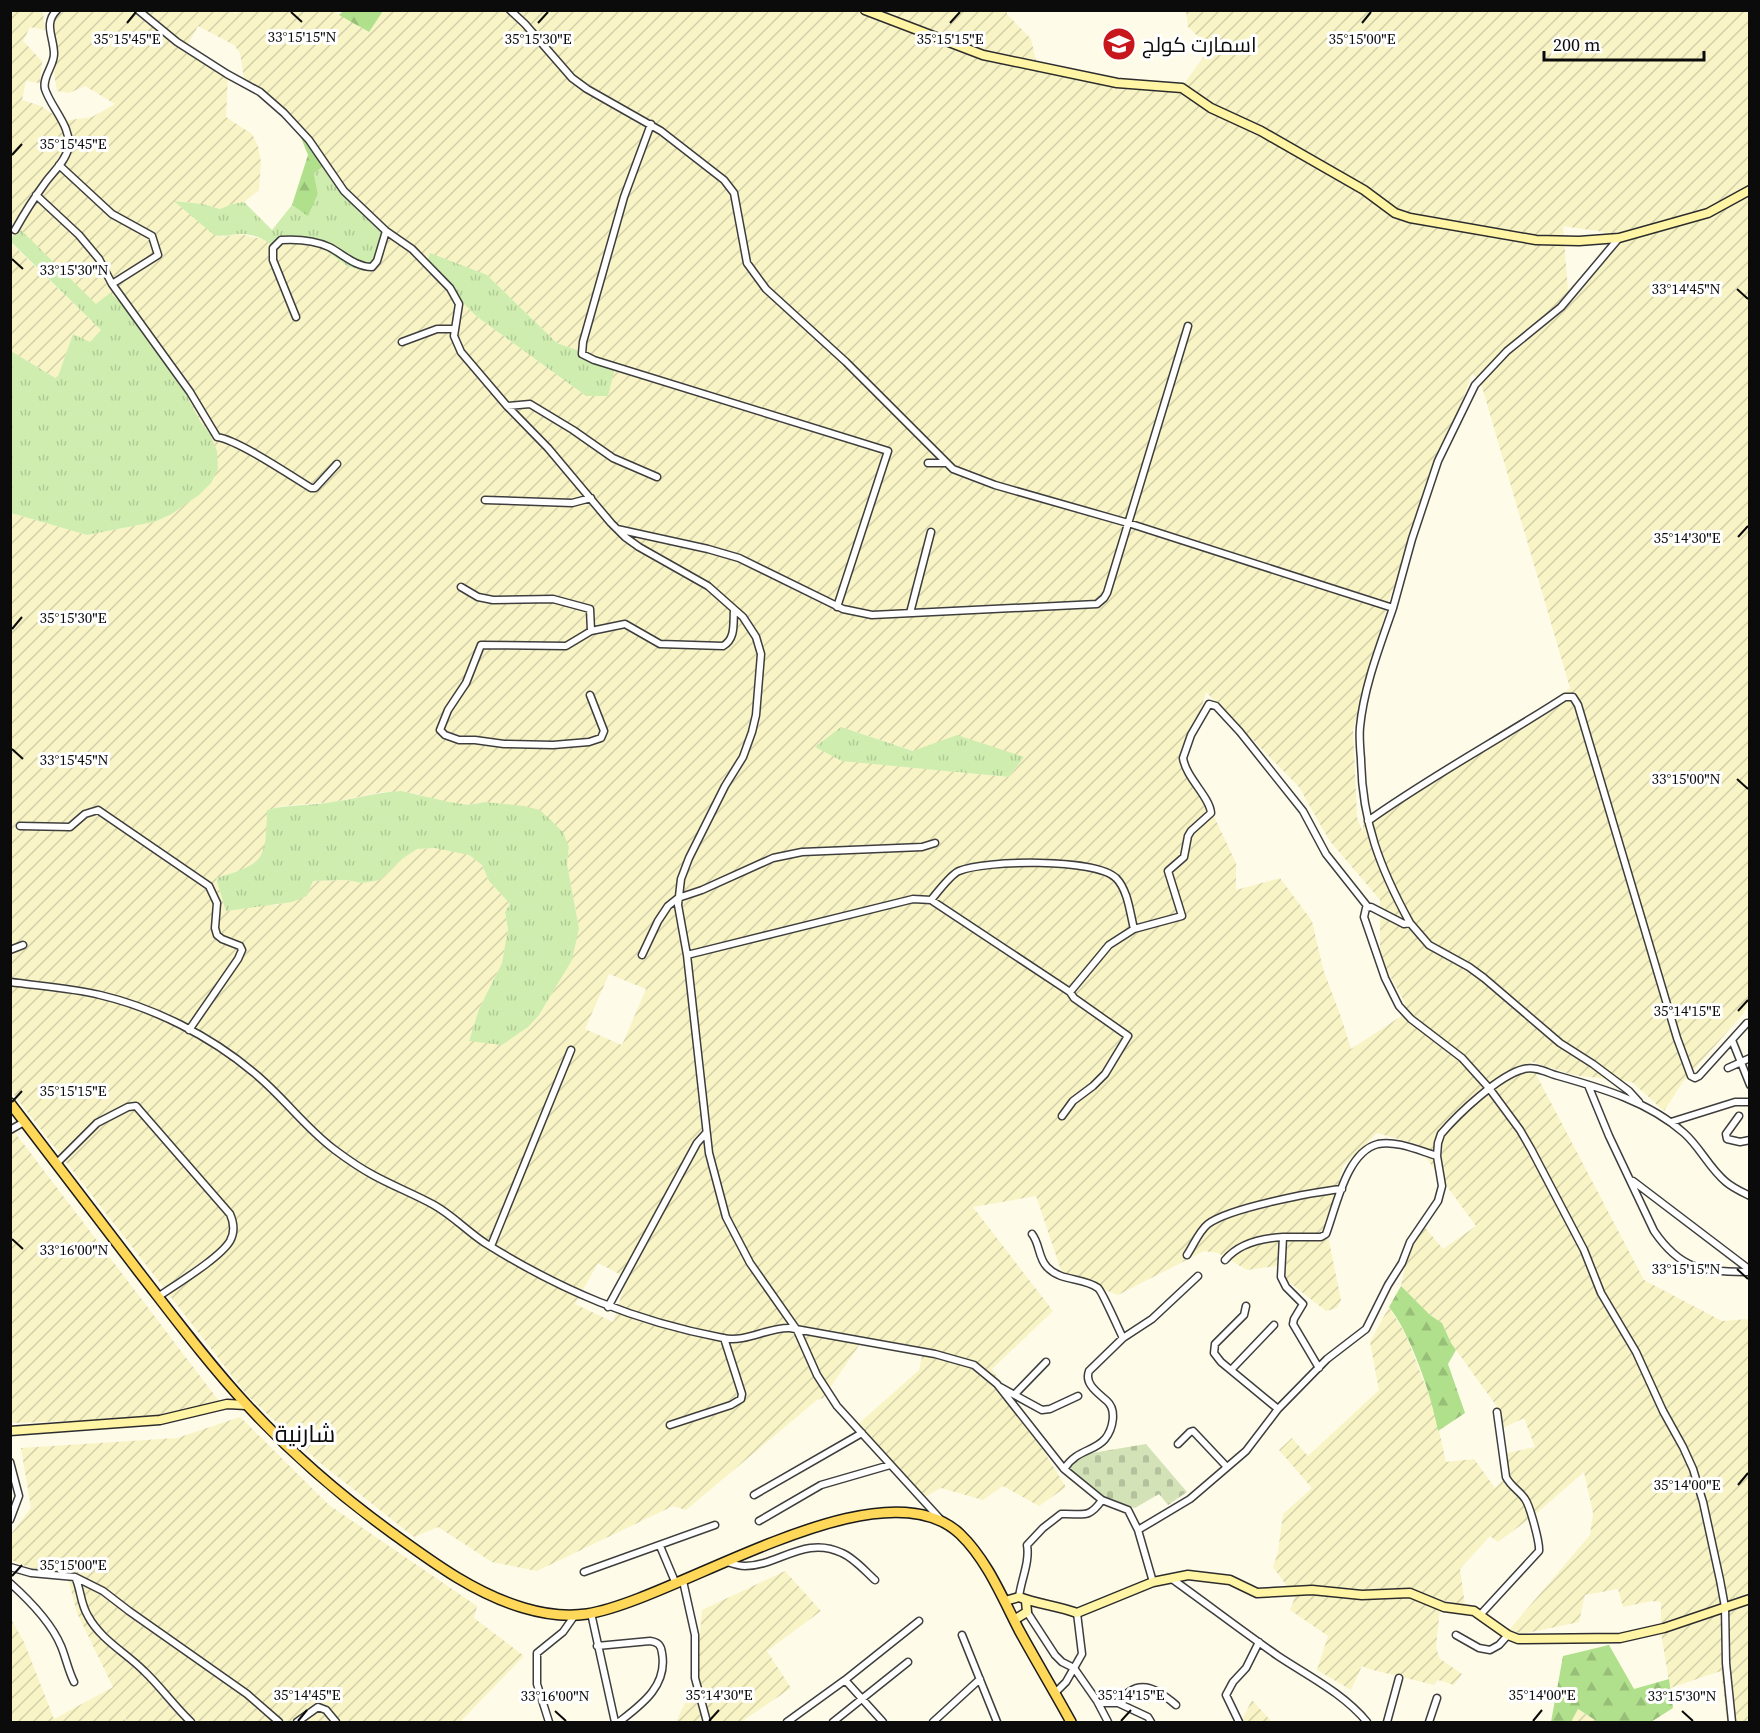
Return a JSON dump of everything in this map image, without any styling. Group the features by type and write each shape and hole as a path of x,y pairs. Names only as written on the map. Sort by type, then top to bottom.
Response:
{"main road":[{"path":"10,1103 158,1297 246,1405 333,1487 367,1515 448,1572 497,1598 522,1608 546,1613 575,1615 591,1613 680,1582 795,1533 849,1518 909,1512 927,1515 942,1521 962,1536 973,1550 1005,1601 1071,1722"}],"street":[{"path":"15,231 36,195 69,148 68,139 58,114 45,89 45,81 53,62 54,53 49,25 57,10"},
{"path":"138,10 177,42 260,92 309,140 344,191 386,231 412,249 428,264 455,296 459,304 454,336 461,352 617,529 656,558 708,586 734,610 756,637 761,654 756,715 743,757 724,786 686,864 678,898 687,955 706,1133 714,1175 726,1217 734,1234 762,1283 797,1330 823,1386 837,1406 942,1521"},
{"path":"510,10 572,78 587,89 651,124 724,180 734,193 747,263 766,289 846,362 946,463 971,477 1128,523 1393,608"},
{"path":"865,10 983,56 1118,83 1182,88 1211,108 1261,131 1364,190 1395,213 1410,219 1536,240 1580,241 1619,238 1708,213 1749,190"},
{"path":"651,124 624,197 583,342 582,354 594,360 770,416 888,451 837,607"},
{"path":"59,165 112,214 152,236 157,247 158,255 112,284"},
{"path":"36,195 79,236 99,259 112,284 190,392 217,437 225,438 311,488 315,488 337,464"},
{"path":"296,317 273,260 273,248 281,240 314,242 328,247 363,267 372,267 377,261 386,231"},
{"path":"1619,238 1561,307 1507,351 1475,385 1436,468 1367,688 1360,729 1361,787 1380,860 1410,923 1429,945 1484,978 1560,1043 1629,1091 1641,1105"},
{"path":"617,529 739,558 837,607 857,613 872,615 1097,604 1107,593 1188,326"},
{"path":"402,342 437,329 455,329"},
{"path":"507,406 530,404 613,458 657,477"},
{"path":"928,463 946,463"},
{"path":"485,500 572,503 591,498"},
{"path":"910,613 931,532"},
{"path":"461,587 478,597 493,600 553,599 590,609 591,631"},
{"path":"590,695 604,731 601,738 589,742 553,745 504,744 459,740 445,735 440,730 448,710 466,683 481,645 566,646 591,631 625,624 660,644 723,646 730,642 732,637 734,610"},
{"path":"1368,821 1456,763 1565,697 1573,697 1578,705 1667,1006 1691,1076 1695,1078 1699,1076 1749,1022"},
{"path":"1070,992 1108,945 1134,929 1182,916 1168,871 1184,857 1188,836 1211,811 1187,771 1183,756 1194,729 1211,704 1216,706 1240,732 1303,811 1326,854 1368,907 1404,924 1410,923"},
{"path":"20,826 70,827 85,814 98,810 209,886 217,903 215,928 217,935 238,945 242,950 189,1030"},
{"path":"642,955 658,921 668,906 678,898 702,890 773,858 792,854 922,847 935,843"},
{"path":"931,900 957,871 993,864 1044,863 1081,866 1109,872 1118,879 1126,896 1134,929"},
{"path":"687,955 913,899 931,900 1070,992 1074,998 1128,1036 1105,1074 1073,1101 1062,1116"},
{"path":"1368,907 1364,911 1364,917 1384,978 1399,1006 1411,1019 1458,1054 1489,1089 1520,1130 1543,1169 1584,1250 1601,1293 1636,1352 1669,1423 1683,1447 1693,1470 1712,1536 1725,1607 1726,1663 1732,1722"},
{"path":"10,950 23,945"},
{"path":"10,982 101,995 151,1012 189,1030 254,1072 303,1122 334,1149 371,1174 436,1206 491,1246 557,1283 608,1307 648,1321 724,1338 738,1338 785,1328 903,1348 966,1362 981,1369 1000,1387 1064,1469 1102,1500 1128,1510 1138,1530 1153,1582"},
{"path":"1732,1040 1749,1085"},
{"path":"491,1246 572,1050"},
{"path":"1728,1068 1749,1058"},
{"path":"1138,1530 1177,1508 1246,1451 1278,1409 1342,1346 1363,1332 1402,1263 1410,1242 1438,1201 1442,1186 1437,1156 1441,1134 1489,1089 1523,1069 1531,1068 1621,1094 1641,1105 1671,1122 1686,1134 1725,1181 1749,1196"},
{"path":"1588,1085 1654,1231 1672,1254 1698,1268 1714,1271 1749,1271"},
{"path":"1671,1122 1736,1102 1749,1102"},
{"path":"57,1163 97,1123 128,1107 135,1106 230,1214 234,1227 228,1244 158,1297"},
{"path":"1739,1116 1728,1130 1726,1137 1737,1142 1749,1140"},
{"path":"10,1130 24,1122"},
{"path":"608,1307 697,1143 706,1133"},
{"path":"1226,1260 1233,1252 1263,1239 1324,1236 1347,1175 1357,1159 1377,1144 1393,1144 1437,1156"},
{"path":"1630,1179 1749,1271"},
{"path":"1187,1255 1207,1225 1227,1215 1316,1192 1342,1189"},
{"path":"1032,1234 1042,1260 1051,1271 1100,1290 1123,1338"},
{"path":"1283,1237 1281,1277 1286,1287 1303,1304 1293,1324 1319,1368"},
{"path":"1064,1469 1074,1457 1107,1436 1113,1417 1112,1407 1091,1385 1087,1374 1123,1338 1152,1318 1198,1276"},
{"path":"1246,1306 1244,1315 1215,1344 1214,1349 1217,1358 1278,1409"},
{"path":"1231,1370 1274,1325"},
{"path":"670,1425 731,1405 741,1399 742,1394 724,1338"},
{"path":"1015,1394 1046,1362"},
{"path":"1000,1387 1038,1409 1046,1410 1078,1396"},
{"path":"227,1404 235,1391"},
{"path":"10,1431 160,1420 227,1404 246,1405"},
{"path":"1481,1614 1538,1554 1540,1546 1526,1500 1506,1477 1497,1412"},
{"path":"1178,1444 1193,1431 1227,1467"},
{"path":"754,1496 862,1433"},
{"path":"10,1462 19,1496 10,1520"},
{"path":"759,1521 821,1485 890,1465"},
{"path":"1102,1500 1091,1513 1061,1515 1033,1537 1027,1545 1029,1556 1021,1580 1022,1599 1027,1612 1055,1655 1062,1662 1074,1668 1108,1722"},
{"path":"584,1572 715,1525"},
{"path":"660,1546 680,1582 694,1635 695,1678 707,1722"},
{"path":"726,1562 737,1565 754,1565 802,1549 824,1549 842,1552 875,1580"},
{"path":"10,1567 31,1573 75,1577 104,1591 247,1694 279,1722"},
{"path":"1005,1601 1022,1599 1055,1605 1077,1613 1153,1582 1188,1575 1217,1577 1230,1580 1257,1593 1312,1590 1362,1595 1405,1592 1436,1605 1468,1608 1481,1614 1508,1635 1524,1639 1620,1638 1664,1628 1749,1599"},
{"path":"75,1577 84,1609 99,1632 144,1671 191,1722"},
{"path":"1172,1578 1259,1642 1331,1690 1367,1722"},
{"path":"10,1583 26,1598 56,1636 74,1682"},
{"path":"1014,1620 1027,1612"},
{"path":"591,1613 597,1647 617,1722 636,1709 654,1691 662,1671 662,1649 658,1644 650,1641 597,1647"},
{"path":"1055,1693 1066,1682 1082,1654 1077,1613"},
{"path":"549,1722 537,1684 537,1653 563,1632 575,1615"},
{"path":"787,1722 845,1680 919,1621"},
{"path":"962,1635 997,1722"},
{"path":"1456,1635 1474,1646 1490,1650 1499,1645 1508,1635"},
{"path":"1239,1722 1226,1695 1233,1682 1246,1668 1259,1642"},
{"path":"833,1722 908,1662"},
{"path":"1387,1722 1399,1678"},
{"path":"933,1722 980,1679"},
{"path":"845,1680 883,1722"},
{"path":"1118,1703 1128,1691 1148,1687 1156,1690 1176,1705"},
{"path":"1429,1722 1437,1698"},
{"path":"1098,1703 1118,1703 1148,1717 1151,1722"},
{"path":"297,1722 318,1707 326,1710 336,1722"}],"shaded area":[{"path":"233,10 235,14 240,10 334,11 368,32 383,10 1007,11 1007,14 1031,39 1037,65 1094,76 1183,85 1210,48 1188,27 1186,11 1749,11 1749,1001 1743,1014 1682,1083 1664,1111 1632,1082 1573,1075 1529,1061 1644,1280 1722,1321 1749,1319 1749,1722 1727,1722 1721,1671 1670,1688 1661,1633 1661,1602 1652,1601 1623,1607 1618,1589 1585,1595 1579,1622 1522,1634 1509,1630 1590,1535 1593,1513 1584,1472 1537,1513 1498,1542 1490,1536 1460,1569 1465,1605 1441,1600 1436,1646 1439,1658 1462,1674 1454,1685 1438,1680 1434,1685 1362,1666 1351,1690 1317,1670 1328,1636 1290,1610 1295,1597 1273,1567 1278,1552 1283,1514 1312,1488 1279,1450 1292,1438 1308,1456 1379,1390 1370,1342 1389,1307 1406,1335 1434,1408 1446,1462 1474,1459 1495,1488 1506,1477 1502,1454 1535,1447 1524,1418 1501,1429 1498,1408 1451,1343 1442,1323 1430,1315 1401,1286 1410,1242 1422,1224 1443,1249 1476,1226 1416,1144 1377,1133 1343,1166 1327,1231 1341,1300 1337,1308 1326,1311 1285,1279 1284,1265 1247,1270 1218,1253 1204,1251 1118,1295 1062,1273 1036,1196 973,1207 1053,1311 992,1369 1066,1487 1039,1506 1003,1486 983,1500 941,1488 925,1497 857,1425 919,1370 923,1352 862,1341 823,1398 817,1400 686,1510 673,1506 537,1571 492,1562 438,1527 414,1537 319,1462 247,1395 11,1091 11,513 87,535 154,522 170,515 210,434 200,421 173,373 96,305 20,229 11,239 11,11 40,11 43,13 45,30 30,27 23,41 42,61 40,83 26,81 22,100 41,106 63,121 92,117 115,104 85,86 69,93 57,91 54,73 56,53 52,35 53,23 59,11","holes":["198,26 234,45 240,53 244,79 274,105 326,163 353,201 347,266 308,241 267,240 239,234 222,237 175,201 203,204 220,209 244,202 259,190 261,163 258,146 252,134 226,117 228,74 186,48","1563,226 1604,232 1612,249 1595,262 1568,290","426,266 487,275 557,343 616,364 586,396 476,316","1472,374 1480,380 1570,688 1537,714 1363,822 1363,833 1357,817 1353,730 1388,603","1206,692 1299,787 1329,840 1380,900 1380,958 1405,1003 1403,1015 1351,1049 1323,969 1312,921 1280,878 1236,890 1236,863 1211,810 1184,768","841,727 914,751 1024,757 1009,777 955,772","383,792 418,794 433,800 469,805 485,802 504,804 569,847 567,864 579,928 547,1002 469,1041 479,1009 502,963 508,929 505,912 510,904 489,881 482,865 469,855 452,850 417,849 379,880 362,883 346,880 313,881 307,896 276,905 259,905 226,911 216,878 250,867 262,856 267,840 268,810 283,806 333,802","609,974 646,989 622,1045 585,1029","598,1263 627,1278 613,1322 575,1304"]},
{"path":"10,242 101,330 90,343 73,334 57,379 11,351"},
{"path":"10,1126 219,1401 167,1418 11,1423"},
{"path":"240,1417 329,1505 477,1606 474,1618 524,1656 460,1722 127,1722 121,1708 126,1722 11,1722 10,1617 24,1642 54,1719 113,1687 77,1613 66,1571 33,1569 11,1560 11,1534 31,1508 21,1448 177,1438"},
{"path":"785,1571 821,1611 767,1651 791,1688 741,1722 676,1722 696,1680 702,1610"},
{"path":"1252,1700 1272,1722 1241,1722"},
{"path":"1577,1709 1598,1722 1571,1722"}],"green space":[{"path":"343,11 383,11 369,32 339,15"},
{"path":"297,128 326,163 314,174 318,194 308,216 292,205 308,155"},
{"path":"326,163 334,177 389,234 376,260 362,271 347,266 308,241 294,239 275,247 249,234 214,235 174,201 203,204 220,209 244,202 272,230 292,205 308,215 318,194 314,174"},
{"path":"20,229 96,304 110,293 136,316 210,434 217,451 218,469 211,483 199,495 170,515 154,522 87,535 11,513 11,351 57,379 73,334 90,342 101,330 11,242 10,239"},
{"path":"430,253 487,275 557,343 616,364 608,396 586,396 476,316 426,266"},
{"path":"841,727 913,751 957,735 1024,757 1009,777 842,761 815,747"},
{"path":"401,791 469,805 485,802 540,810 563,832 569,847 567,864 579,928 572,960 539,1015 528,1027 502,1045 469,1041 479,1009 502,963 508,929 505,912 510,904 489,881 482,865 469,855 435,848 417,849 402,859 380,880 362,883 346,880 313,881 307,896 292,902 226,911 216,878 244,869 259,858 265,840 267,810"},
{"path":"1401,1286 1430,1315 1442,1323 1456,1350 1448,1364 1465,1413 1438,1431 1420,1366 1405,1333 1389,1307"},
{"path":"1146,1444 1187,1492 1168,1505 1159,1494 1135,1508 1104,1498 1068,1469 1080,1455"},
{"path":"1609,1645 1634,1689 1669,1679 1673,1708 1651,1722 1598,1722 1578,1709 1571,1722 1551,1722 1563,1656"}],"place":[{"name":"اسمارت كولج","path":"1119,44"}],"district":[{"name":"شارنية","path":"305,1433"}]}
